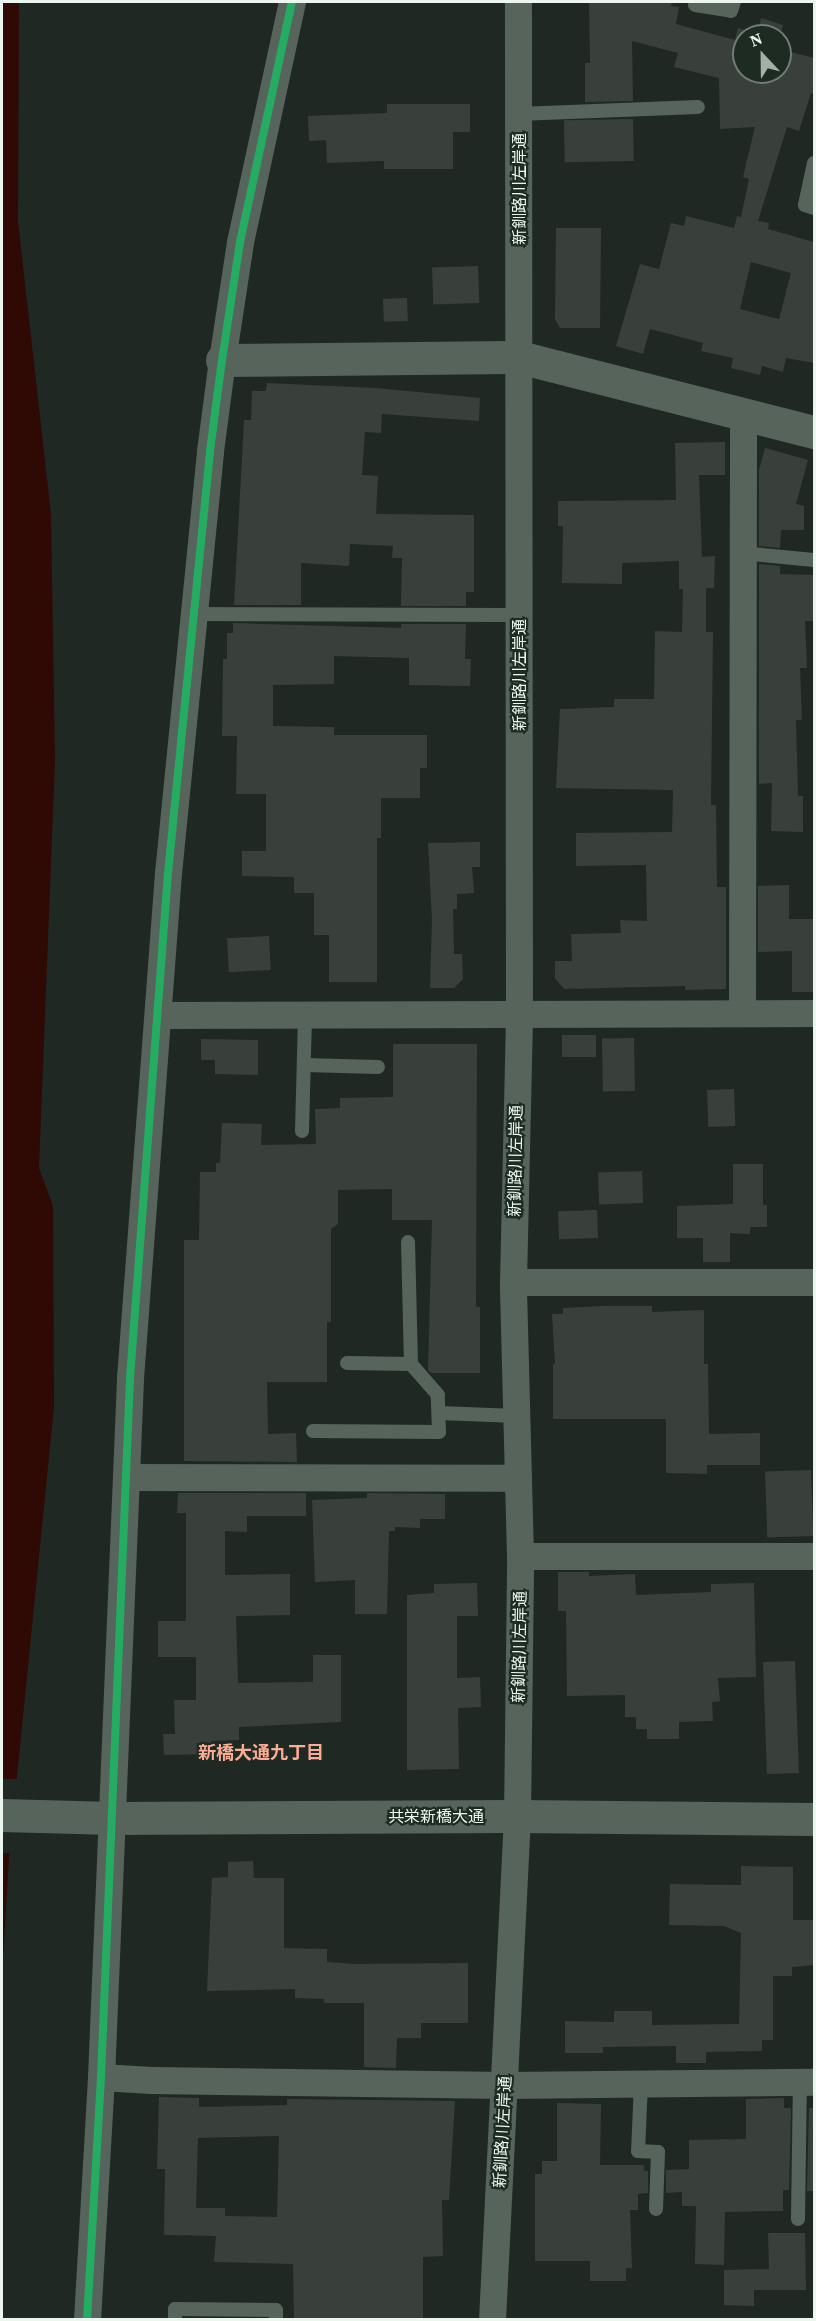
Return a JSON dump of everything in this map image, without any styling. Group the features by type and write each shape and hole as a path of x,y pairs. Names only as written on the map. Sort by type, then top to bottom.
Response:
{"street":[{"path":"87,2319 113,1818 130,1378 158,1015 193,614 222,360 240,242 292,2"},
{"name":"新釧路川左岸通","path":"492,2319 517,1816 520,1556 513,1282 519,1015 518,2"},
{"path":"222,360 519,357 814,432"},
{"path":"742,1013 743,415"},
{"path":"158,1015 814,1012"},
{"path":"513,1282 814,1282"},
{"path":"126,1477 518,1478"},
{"path":"520,1556 814,1556"},
{"name":"共栄新橋大通","path":"2,1815 113,1818 517,1816 814,1819"},
{"path":"101,2077 151,2080 505,2085 807,2082"}],"lane":[{"path":"695,5 731,11 734,2"},
{"path":"518,114 698,108"},
{"path":"814,163 805,205 814,208"},
{"path":"742,553 814,560"},
{"path":"193,614 519,615"},
{"path":"302,1131 304,1015"},
{"path":"303,1065 378,1067"},
{"path":"313,1431 439,1432 438,1395 411,1364 408,1242"},
{"path":"347,1364 411,1364"},
{"path":"438,1413 516,1416"},
{"path":"798,2219 807,2082"},
{"path":"641,2083 638,2151 658,2152 656,2209"},
{"path":"175,2319 175,2309 276,2310 276,2319"}],"shaded area":[{"path":"2,2 19,2 18,221 51,514 55,761 39,1168 53,1206 54,1407 9,1857 2,1975"}],"pier":[{"path":"2,1779 20,1779 12,1853 2,1853"}],"building":[{"path":"589,2 672,2 671,6 679,7 676,24 732,39 732,84 792,84 792,52 814,58 814,94 811,93 799,131 787,127 758,221 769,223 768,229 814,242 814,363 786,358 783,372 762,366 760,375 731,368 733,358 701,351 703,343 650,329 643,354 616,346 640,264 659,269 671,223 684,226 686,216 734,228 737,216 741,217 749,179 743,177 755,127 720,129 719,78 674,67 678,53 632,41 633,101 585,102 585,63 590,63","holes":["751,262 791,273 779,319 740,309"]},
{"path":"761,18 780,24 760,24"},
{"path":"387,104 470,104 470,132 453,132 453,169 384,169 384,161 327,163 326,140 309,141 308,116 387,113"},
{"path":"633,119 634,161 565,162 564,120"},
{"path":"556,228 601,228 600,328 560,328 555,319"},
{"path":"478,266 479,303 433,305 432,268"},
{"path":"407,298 408,321 384,322 383,299"},
{"path":"267,383 376,388 480,398 479,421 382,414 381,433 365,432 362,475 378,476 376,514 474,515 474,592 466,592 466,606 401,606 402,558 392,558 393,546 350,544 349,566 301,563 301,605 234,605 244,420 251,420 252,391 266,391"},
{"path":"725,442 725,475 699,475 702,557 715,556 714,588 706,588 706,632 713,632 711,805 716,805 717,887 726,887 726,989 685,990 685,986 564,989 555,978 555,961 572,961 571,934 621,933 620,920 647,921 646,865 576,866 576,833 672,832 673,790 556,788 560,709 614,707 614,699 654,699 655,631 682,632 683,589 679,589 679,561 622,563 622,584 562,583 563,526 558,526 558,501 676,500 675,443"},
{"path":"765,448 808,460 796,504 804,506 804,530 781,530 780,548 759,546 759,470"},
{"path":"759,564 780,566 780,574 814,575 814,621 805,621 807,668 800,668 802,720 796,720 798,796 803,796 803,832 771,831 772,783 759,784"},
{"path":"233,623 401,628 401,624 466,624 465,659 471,659 470,686 409,685 409,658 334,656 334,684 273,685 273,726 334,727 334,735 427,735 427,768 420,768 420,798 381,798 381,838 377,838 377,982 329,982 329,935 314,935 314,893 294,893 294,877 242,876 242,851 266,851 266,794 236,794 237,736 222,736 223,659 227,659 227,633 233,633"},
{"path":"480,842 480,867 472,867 474,893 457,894 457,909 453,909 454,954 462,954 463,979 454,988 430,988 432,920 428,843"},
{"path":"789,885 789,919 814,919 813,992 792,992 792,951 758,952 758,886"},
{"path":"269,936 271,970 229,972 227,938"},
{"path":"562,1035 596,1035 596,1057 562,1057"},
{"path":"634,1038 635,1091 603,1092 602,1039"},
{"path":"201,1039 258,1040 258,1075 215,1074 215,1060 201,1060"},
{"path":"393,1044 477,1044 476,1307 480,1307 480,1373 431,1373 428,1370 432,1220 392,1220 392,1189 338,1190 338,1224 331,1229 331,1322 327,1322 327,1382 267,1382 268,1434 296,1433 297,1462 184,1461 184,1240 199,1240 200,1172 216,1172 216,1163 220,1163 222,1123 262,1124 261,1145 316,1144 315,1109 340,1108 340,1098 393,1097"},
{"path":"734,1089 735,1126 708,1127 707,1090"},
{"path":"733,1164 763,1164 763,1205 767,1205 767,1227 750,1227 750,1234 730,1233 730,1262 703,1262 703,1238 677,1238 677,1206 733,1204"},
{"path":"642,1171 643,1203 599,1205 598,1173"},
{"path":"597,1210 598,1238 559,1239 558,1211"},
{"path":"652,1306 652,1312 704,1310 704,1364 708,1364 709,1434 760,1433 760,1465 707,1465 707,1474 666,1473 666,1419 553,1419 553,1364 555,1364 552,1314 563,1314 563,1308"},
{"path":"811,1470 813,1536 767,1538 765,1472"},
{"path":"178,1493 306,1493 306,1516 247,1516 247,1532 225,1531 225,1575 290,1574 290,1615 236,1616 238,1683 313,1682 313,1655 341,1655 341,1722 239,1727 239,1740 211,1741 212,1754 164,1755 163,1734 175,1734 174,1700 196,1700 196,1657 158,1657 158,1621 186,1621 186,1513 177,1513"},
{"path":"367,1493 445,1494 445,1519 420,1519 420,1528 395,1527 395,1531 389,1531 387,1614 355,1614 355,1580 315,1582 312,1500 367,1498"},
{"path":"558,1572 589,1572 589,1576 635,1574 636,1595 711,1592 711,1584 754,1583 756,1677 718,1678 720,1701 712,1702 713,1721 679,1722 679,1739 647,1739 647,1729 636,1729 636,1717 625,1717 625,1695 567,1696 566,1611 558,1611"},
{"path":"477,1583 478,1616 457,1616 457,1678 480,1677 481,1707 458,1708 459,1769 407,1770 407,1595 434,1593 434,1584"},
{"path":"795,1661 799,1773 767,1774 763,1662"},
{"path":"253,1861 254,1878 284,1878 284,1948 327,1949 327,1962 355,1964 468,1963 468,2023 421,2023 421,2038 397,2038 396,2068 364,2067 364,2003 324,2003 324,1999 295,1998 295,1989 207,1991 212,1878 228,1877 228,1862"},
{"path":"741,1866 793,1867 793,1920 814,1920 814,1965 792,1967 792,1976 773,1976 773,2040 762,2040 762,2051 706,2052 706,2063 676,2063 676,2046 603,2047 603,2053 565,2053 565,2021 614,2022 614,2011 652,2011 652,2025 739,2024 741,1933 724,1926 669,1925 670,1884 741,1885"},
{"path":"159,2097 199,2098 199,2107 287,2105 287,2099 455,2101 449,2200 442,2200 443,2256 423,2257 423,2319 294,2319 293,2264 214,2262 216,2236 164,2235 165,2169 157,2169","holes":["279,2136 277,2217 225,2216 225,2208 196,2208 198,2138"]},
{"path":"784,2098 784,2108 791,2108 789,2190 783,2190 783,2211 725,2212 724,2265 695,2264 696,2206 682,2206 682,2192 666,2193 666,2170 689,2169 689,2140 746,2139 746,2099"},
{"path":"557,2103 601,2104 600,2165 644,2165 644,2171 648,2171 648,2193 638,2194 638,2210 630,2210 632,2268 626,2268 626,2281 590,2281 590,2261 535,2261 535,2174 542,2174 542,2161 557,2161"},
{"path":"809,2108 814,2108 814,2191 807,2191"},
{"path":"768,2233 805,2233 806,2290 754,2290 754,2306 724,2305 724,2270 769,2269"}],"cycle path":[{"path":"87,2320 101,2077 130,1378 168,873 210,451 222,360 240,242 292,2"}],"district":[{"name":"新橋大通九丁目","path":"261,1753"}]}
